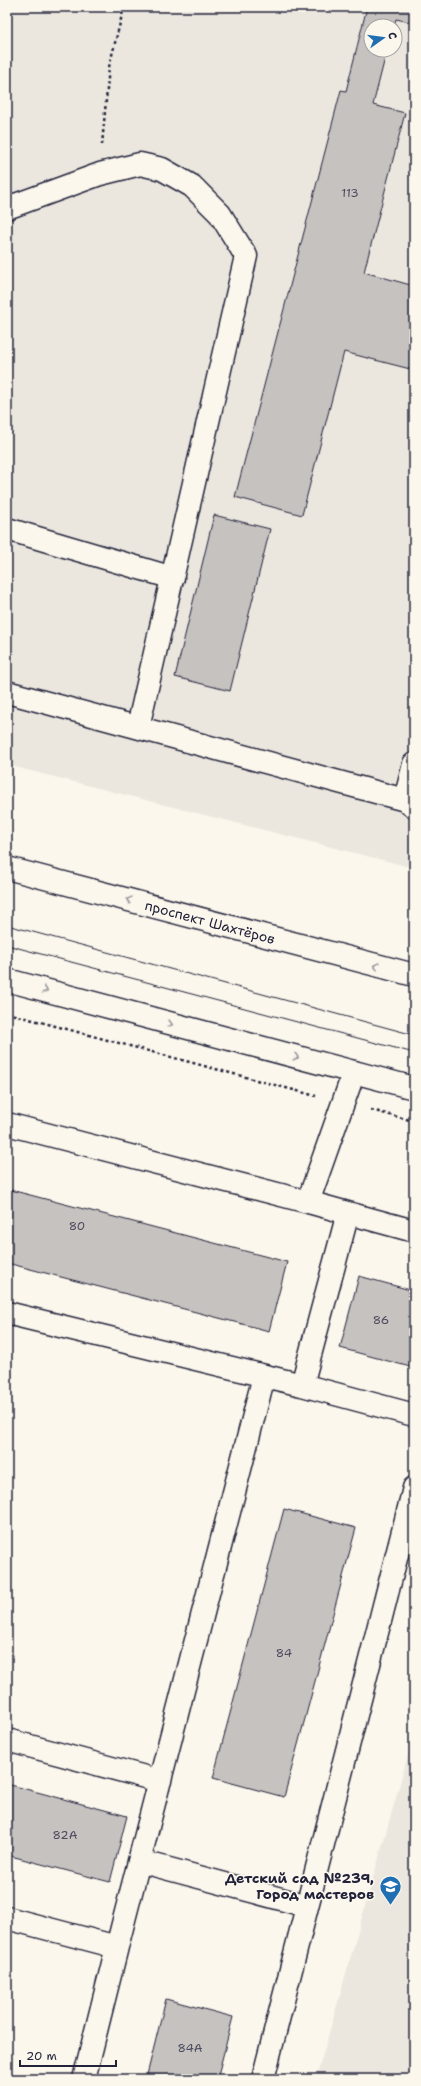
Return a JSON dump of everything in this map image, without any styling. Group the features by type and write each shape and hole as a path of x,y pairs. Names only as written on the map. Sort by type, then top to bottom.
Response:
{"main road":[{"path":"7,208 100,174 140,164 162,169 192,186 220,214 246,256 138,727"},
{"path":"7,529 173,578"},
{"path":"7,692 410,803 414,764"},
{"name":"проспект Шахтёров","path":"7,868 414,975"},
{"path":"7,980 414,1088"},
{"path":"308,1202 354,1072"},
{"path":"7,1124 414,1231"},
{"path":"302,1385 348,1213"},
{"path":"7,1313 302,1385 414,1415"},
{"path":"84,2079 264,1376"},
{"path":"263,2079 414,1488"},
{"path":"7,1740 160,1781"},
{"path":"139,1860 307,1906"},
{"path":"7,1918 117,1947"}],"path":[{"path":"100,174 109,68 124,7"},
{"path":"7,1013 414,1121"}],"shaded area":[{"path":"7,7 414,7 414,868 7,765"},
{"name":"Детский сад №239, Город мастеров","path":"414,1734 414,2079 316,2079"}],"building":[{"path":"367,7 414,7 414,23 403,21 403,18 364,18"},
{"path":"363,23 363,58 385,58 373,105 405,113 364,272 414,286 414,370 344,352 302,515 235,497 341,90 346,91"},
{"path":"214,515 270,529 230,691 175,677"},
{"path":"7,1189 287,1262 269,1331 7,1263"},
{"path":"359,1276 414,1291 414,1368 340,1348"},
{"path":"284,1509 356,1528 284,1797 213,1778"},
{"path":"7,1784 127,1816 110,1882 7,1855"},
{"path":"166,1999 233,2017 217,2079 146,2079"}],"tram line":[{"path":"7,925 414,1035"},
{"path":"7,945 414,1053"}],"place":[{"name":"Детский сад №239, Город мастеров","path":"390,1906"}]}
